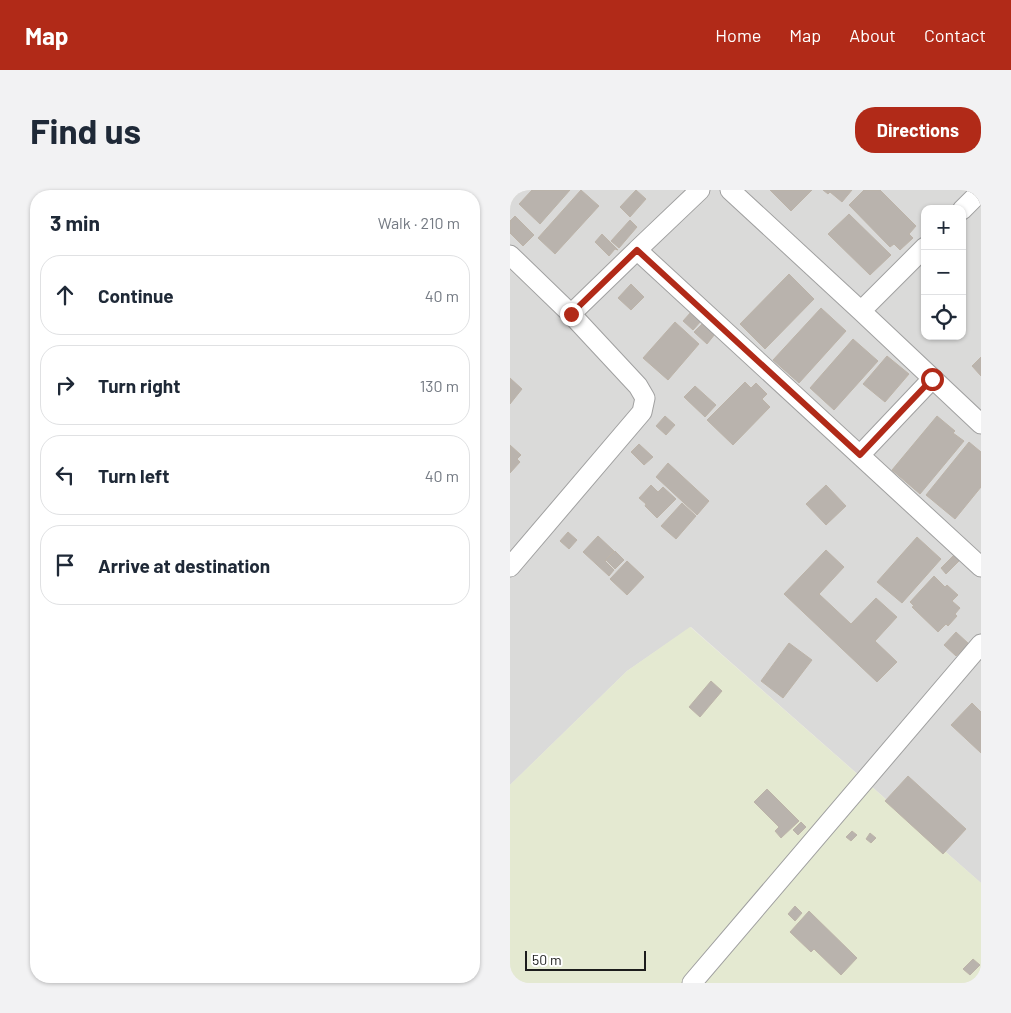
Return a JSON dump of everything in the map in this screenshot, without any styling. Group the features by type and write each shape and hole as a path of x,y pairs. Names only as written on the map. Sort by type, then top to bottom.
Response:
{"street":[{"path":"571,314 700,190"},
{"path":"730,190 981,424"},
{"path":"966,206 981,191"},
{"path":"637,250 981,567"},
{"path":"861,311 922,250"},
{"path":"510,255 571,314 638,386 646,398 642,412 510,567"},
{"path":"860,455 932,379"},
{"path":"692,983 981,644"}],"shaded area":[{"path":"510,190 981,190 981,883 691,627 627,671 510,785"}],"green space":[{"path":"690,627 981,883 981,983 510,983 510,785 627,671"}],"building":[{"path":"532,190 570,190 540,224 519,204"},
{"path":"581,190 599,206 555,254 538,238"},
{"path":"636,190 646,199 630,217 620,207"},
{"path":"770,190 812,190 791,211"},
{"path":"823,190 852,190 842,202 830,192 828,194"},
{"path":"864,190 880,190 916,226 909,234 913,238 900,250 894,244 890,247 849,205"},
{"path":"849,214 891,255 870,275 828,234"},
{"path":"515,216 534,235 523,246 510,233 510,221"},
{"path":"630,220 637,227 619,248 611,241"},
{"path":"602,234 618,250 615,249 609,256 595,242"},
{"path":"789,274 814,299 765,349 740,324"},
{"path":"631,284 644,297 631,310 618,298"},
{"path":"821,308 846,331 799,383 773,360"},
{"path":"691,312 701,321 693,330 683,321"},
{"path":"675,322 699,344 668,380 643,358"},
{"path":"703,323 715,334 707,344 694,332"},
{"path":"853,339 878,361 834,410 810,388"},
{"path":"887,356 909,374 885,402 863,384"},
{"path":"981,357 981,376 972,366"},
{"path":"510,378 522,389 510,404"},
{"path":"745,382 751,388 756,383 767,394 762,399 770,407 733,445 707,420"},
{"path":"695,386 716,405 705,417 684,397"},
{"path":"665,416 675,425 666,435 656,426"},
{"path":"937,416 955,431 953,433 964,441 920,494 892,470"},
{"path":"969,442 981,452 981,487 955,519 926,495"},
{"path":"639,444 653,457 644,465 631,452"},
{"path":"510,445 521,455 517,459 520,462 510,473"},
{"path":"668,463 709,501 697,515 656,477"},
{"path":"651,485 658,492 663,487 676,499 657,518 639,498"},
{"path":"826,485 846,506 826,525 806,504"},
{"path":"682,503 696,516 676,539 661,526"},
{"path":"568,532 577,540 569,549 560,541"},
{"path":"598,536 614,551 605,561 614,570 609,576 583,552"},
{"path":"917,537 941,559 902,603 877,582"},
{"path":"826,550 844,567 819,594 851,624 876,598 897,617 875,641 897,662 877,682 784,594"},
{"path":"615,551 624,560 615,569 606,560"},
{"path":"958,551 963,557 946,574 941,568"},
{"path":"627,561 644,577 627,595 610,579"},
{"path":"934,576 945,587 947,585 958,595 952,601 960,608 955,614 957,616 948,626 946,624 938,632 912,607 914,606 910,602"},
{"path":"956,632 969,644 956,656 944,645"},
{"path":"789,643 812,660 783,698 761,681"},
{"path":"711,681 722,691 700,717 689,707"},
{"path":"972,703 981,712 981,753 951,725"},
{"path":"908,776 966,829 943,854 885,801"},
{"path":"767,789 799,821 781,838 775,831 779,827 754,802"},
{"path":"801,822 806,827 798,835 793,830"},
{"path":"852,831 857,835 851,841 846,837"},
{"path":"870,833 876,838 871,843 866,839"},
{"path":"795,906 802,913 795,921 788,914"},
{"path":"809,911 857,958 841,975 814,949 811,952 790,932"},
{"path":"973,959 980,965 970,975 963,969"}],"route":[{"path":"571,314 637,250 860,455 932,379"}]}
